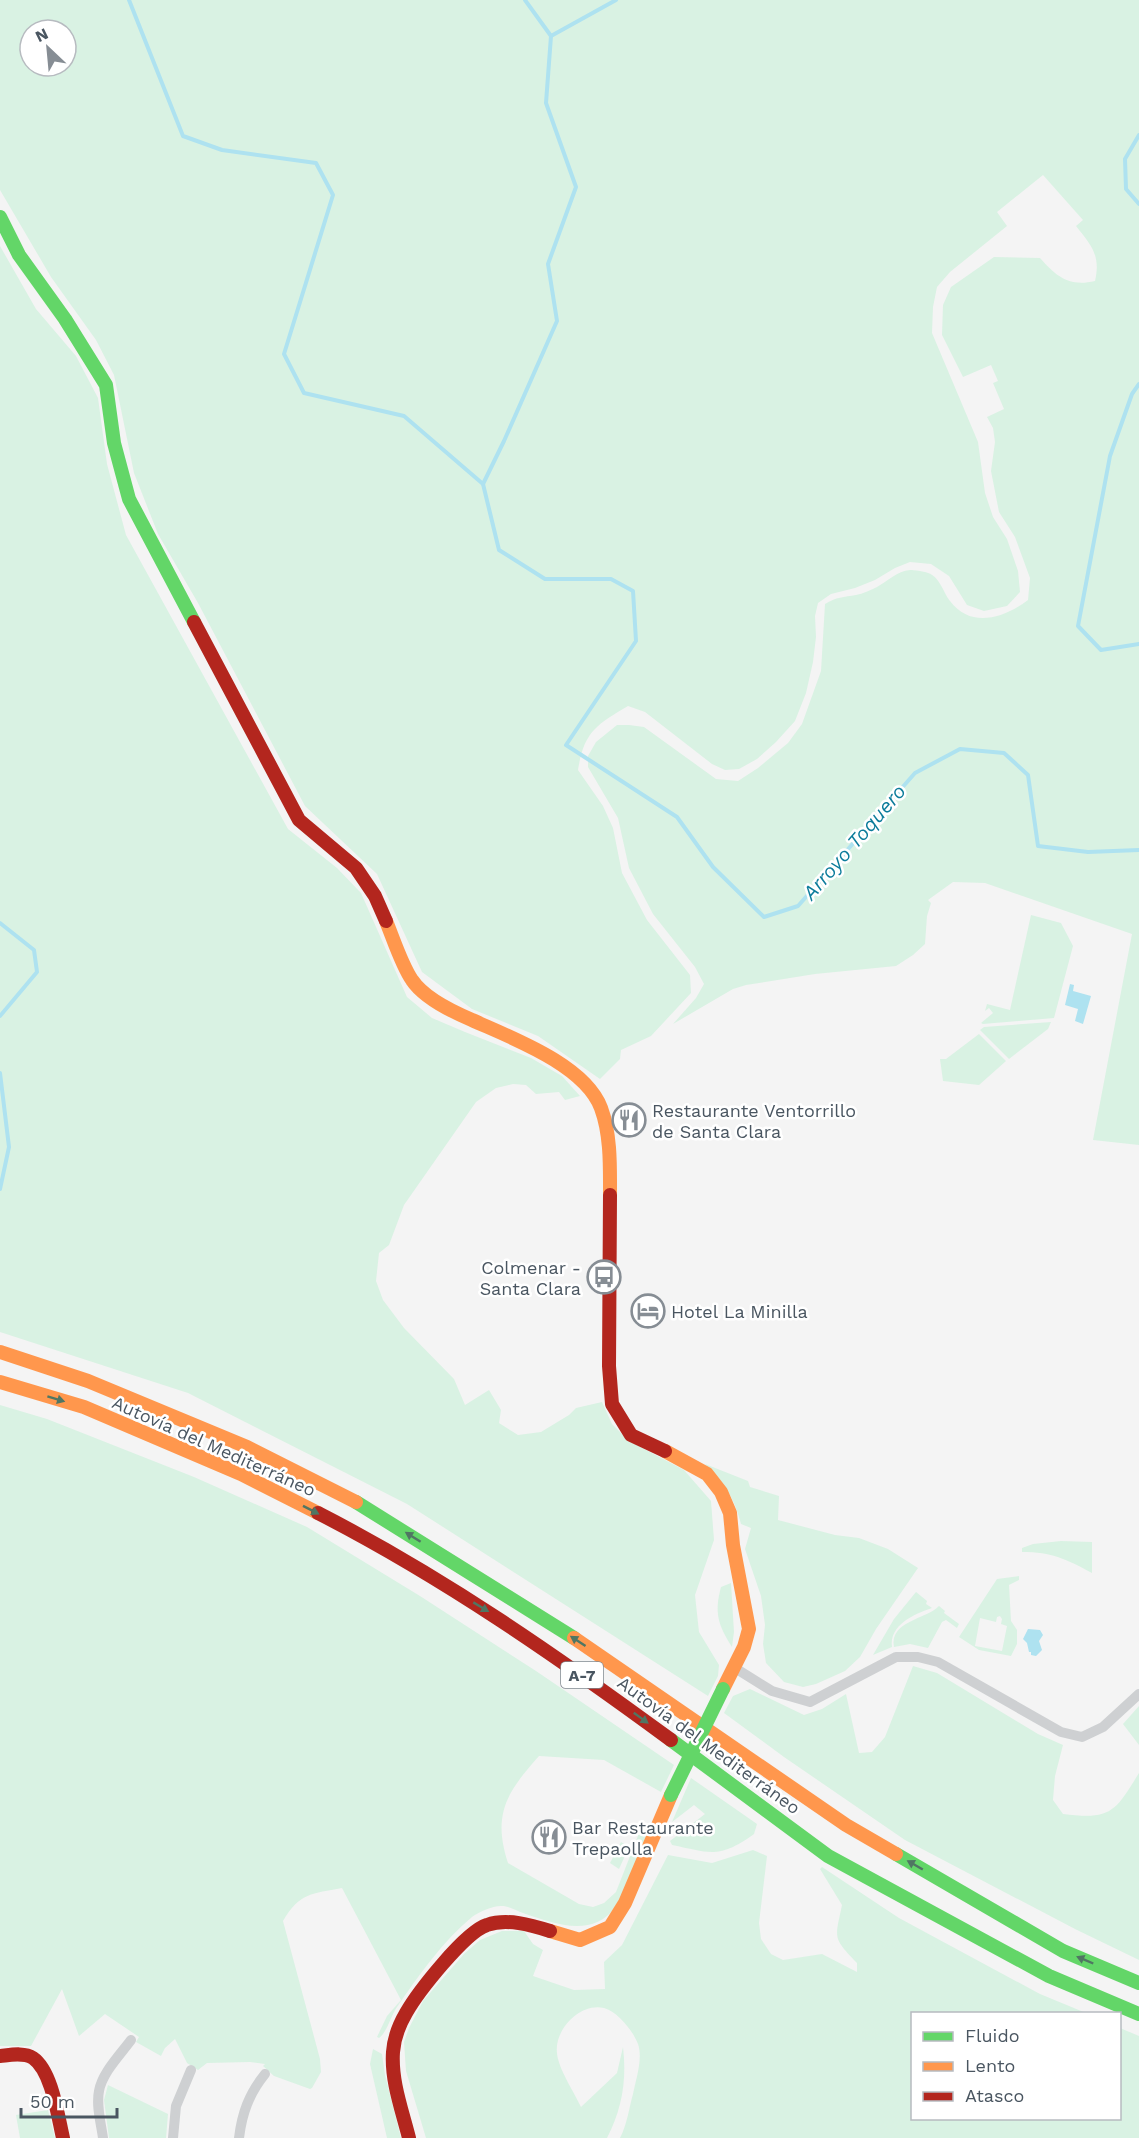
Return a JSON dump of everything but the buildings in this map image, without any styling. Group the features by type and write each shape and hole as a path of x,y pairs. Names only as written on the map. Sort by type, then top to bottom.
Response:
{"main road":[{"path":"0,217 19,255 65,319 106,385 114,443 129,499 299,820 356,868 375,896 412,981 442,1007 520,1041 570,1069 596,1097 602,1110 610,1156 609,1366 612,1404 632,1435 707,1474 721,1492 730,1514 733,1545 749,1629 735,1668 671,1795 625,1903 610,1927 580,1940 530,1926 507,1923 484,1926 454,1951 416,1996 401,2020 394,2048 393,2066 409,2138"},
{"name":"Autovía del Mediterráneo","path":"0,1352 88,1381 247,1447 361,1504 584,1645 846,1825 1063,1951 1139,1983"},
{"name":"Autovía del Mediterráneo","path":"0,1382 84,1407 220,1465 367,1538 492,1613 603,1690 828,1856 1049,1976 1139,2014"},
{"path":"0,2056 21,2054 34,2059 44,2070 63,2138"}],"street":[{"path":"735,1668 772,1691 810,1702 896,1657 918,1657 938,1662 1060,1732 1082,1737 1103,1727 1139,1694"},
{"path":"103,2138 98,2101 99,2089 103,2079 131,2040"},
{"path":"173,2138 176,2106 191,2070"},
{"path":"239,2138 242,2116 248,2099 265,2073"}],"green space":[{"path":"0,0 1139,0 1139,1145 1093,1140 1132,934 985,883 953,882 928,900 931,903 927,916 925,944 896,966 815,974 746,985 733,989 673,1024 696,998 704,984 695,967 653,914 629,868 618,818 588,767 588,756 596,742 617,725 629,725 644,727 716,779 738,781 788,743 802,724 821,671 825,604 866,592 901,572 914,570 932,575 958,610 978,618 998,616 1028,600 1030,578 1015,537 999,512 991,471 995,442 993,428 987,417 1004,409 993,383 998,381 991,365 963,377 942,335 943,305 951,287 994,257 1040,258 1064,279 1078,283 1095,281 1096,257 1076,226 1083,220 1043,175 997,212 1007,226 950,272 937,287 933,307 932,333 978,442 985,493 993,517 1007,539 1018,571 1020,592 1007,606 984,611 967,605 949,576 931,564 910,562 875,580 831,594 818,603 815,616 816,637 813,662 806,693 795,721 757,759 739,769 725,770 712,764 645,712 628,706 593,731 584,747 578,770 603,806 613,828 622,873 647,920 690,975 691,993 651,1036 621,1050 620,1059 600,1079 538,1036 472,1009 422,972 377,874 305,806 198,603 158,534 134,473 114,375 96,340 51,277 0,190"},
{"path":"0,246 36,309 76,356 98,398 107,464 126,535 288,829 337,868 361,893 407,997 432,1018 531,1058 562,1076 580,1096 565,1100 559,1092 536,1094 526,1085 513,1084 496,1088 476,1102 404,1205 389,1245 379,1253 376,1281 383,1300 404,1328 454,1379 465,1405 489,1390 501,1410 499,1423 518,1435 541,1432 569,1415 576,1408 602,1402 612,1424 629,1441 684,1470 711,1501 714,1540 695,1595 699,1632 719,1665 718,1676 708,1696 407,1504 188,1393 0,1332"},
{"path":"1031,915 1061,923 1073,946 1054,1018 983,1024 981,1023 993,1013 989,1008 985,1011 987,1004 1010,1010"},
{"path":"1051,1022 1048,1029 1009,1059 980,1030 984,1027"},
{"path":"979,1034 1006,1061 979,1085 943,1081 940,1059 946,1059"},
{"path":"0,1405 47,1419 194,1477 307,1527 536,1671 674,1765 661,1792 604,1760 539,1756 518,1781 505,1805 502,1831 508,1863 579,1904 593,1907 604,1903 616,1892 643,1823 649,1828 630,1879 615,1907 606,1917 584,1926 559,1924 505,1906 478,1913 461,1926 432,1959 397,2007 385,2032 379,2038 377,2037 387,2016 401,2000 342,1888 315,1893 301,1899 283,1921 320,2059 321,2072 310,2089 274,2076 263,2066 265,2064 207,2063 198,2070 187,2063 175,2039 165,2048 161,2056 136,2042 139,2037 105,2014 79,2036 62,1989 31,2046 0,2046"},
{"path":"705,1464 748,1481 750,1487 779,1496 778,1520 835,1535 859,1538 888,1549 918,1568 876,1629 860,1657 845,1671 816,1684 803,1687 784,1682 766,1663 763,1644 765,1625 761,1596 745,1549 751,1528 741,1524 728,1491"},
{"path":"1061,1541 1092,1542 1092,1573 1058,1557 1022,1552 1022,1548 1033,1544"},
{"path":"1019,1576 1019,1580 1009,1585 1011,1621 1017,1630 1017,1644 1011,1656 979,1650 959,1637 997,1579","holes":["1000,1616 1001,1624 1007,1626 1002,1651 975,1646 980,1618 996,1622 997,1617"]},
{"path":"731,1583 734,1632 732,1647 723,1632 718,1612 721,1587"},
{"path":"916,1592 932,1608 904,1622 894,1632 892,1647 873,1655 894,1619"},
{"path":"939,1606 945,1611 944,1613 959,1624 957,1628 946,1620 942,1622 928,1648 910,1644 894,1647 897,1631"},
{"path":"913,1666 937,1673 1038,1734 1063,1745 1055,1776 1053,1800 1063,1814 1092,1816 1110,1810 1124,1797 1139,1773 1139,1960 905,1840 724,1713 733,1696 750,1689 804,1715 822,1709 846,1694 859,1753 872,1752 885,1737"},
{"path":"1139,1706 1139,1745 1123,1724"},
{"path":"691,1778 757,1824 754,1834 723,1851 706,1852 672,1845 670,1841 705,1814 694,1805 672,1822"},
{"path":"621,1842 629,1847 619,1869 610,1863"},
{"path":"753,1850 767,1856 759,1923 761,1939 771,1954 783,1960 822,1954 857,1972 857,1963 839,1942 837,1931 842,1905 820,1869 822,1867 899,1918 1040,1994 1084,2012 911,2012 911,2120 1121,2120 1121,2028 1139,2036 1139,2138 620,2138 637,2076 638,2044 633,2033 620,2018 609,2010 595,2007 578,2014 564,2027 557,2044 557,2053 563,2073 581,2107 617,2073 623,2047 622,2094 607,2138 426,2138 406,2071 404,2042 423,2001 464,1954 480,1940 502,1931 524,1931 533,1944 543,1950 533,1976 574,1990 605,1989 604,1962 622,1945 668,1855 712,1863"},
{"path":"373,2049 382,2054 401,2138 387,2138 370,2064"},
{"path":"108,2085 168,2114 166,2138 109,2138 104,2100"},
{"path":"48,2110 55,2138 20,2138 16,2115"}],"water":[{"path":"1070,984 1074,985 1073,991 1091,996 1083,1024 1075,1021 1078,1009 1065,1005"},
{"path":"1028,1629 1040,1630 1043,1635 1039,1641 1042,1650 1036,1656 1031,1655 1023,1639"}],"waterway":[{"name":"Arroyo Toquero","path":"129,0 183,136 222,150 316,163 333,195 284,354 304,393 404,416 483,484 499,550 545,579 611,579 633,591 636,641 566,745 677,817 713,867 764,917 798,906 915,773 960,749 1004,753 1028,775 1038,846 1088,852 1139,850"},
{"path":"483,484 557,321 548,264 576,187 546,103 551,36 525,0"},
{"path":"551,36 616,0"},
{"path":"1139,135 1125,159 1126,189 1139,204"},
{"path":"1139,384 1132,394 1110,456 1078,626 1101,650 1139,644"},
{"path":"0,923 34,950 37,972 0,1016"},
{"path":"0,1073 9,1147 0,1189"}],"traffic: fast":[{"path":"0,217 19,255 65,319 106,385 114,443 129,499 194,622"},
{"path":"356,1502 574,1638"},
{"path":"671,1795 723,1689"},
{"path":"671,1740 828,1856 1049,1976 1139,2014"},
{"path":"896,1854 1063,1951 1139,1983"}],"traffic: slow":[{"path":"386,921 408,974 424,993 456,1013 546,1055 564,1066 593,1093 601,1108 607,1129 610,1195"},
{"path":"0,1352 88,1381 247,1447 356,1502"},
{"path":"0,1382 84,1407 241,1474 318,1513"},
{"path":"665,1451 707,1474 721,1492 730,1513 733,1545 749,1629 744,1647 723,1689"},
{"path":"574,1638 846,1825 896,1854"},
{"path":"550,1931 580,1940 610,1927 625,1903 671,1795"}],"traffic: jam":[{"path":"194,622 299,820 356,868 375,896 386,921"},
{"path":"610,1195 609,1366 612,1404 631,1435 665,1451"},
{"path":"318,1513 410,1564 499,1619 671,1740"},
{"path":"409,2138 395,2085 393,2052 399,2027 412,2003 455,1950 487,1925 511,1922 550,1931"},
{"path":"0,2056 25,2055 40,2064 50,2083 63,2138"}],"place":[{"name":"Restaurante Ventorrillo de Santa Clara","path":"629,1120"},
{"name":"Colmenar - Santa Clara","path":"604,1277"},
{"name":"Hotel La Minilla","path":"648,1311"},
{"name":"Bar Restaurante Trepaolla","path":"549,1837"}]}
